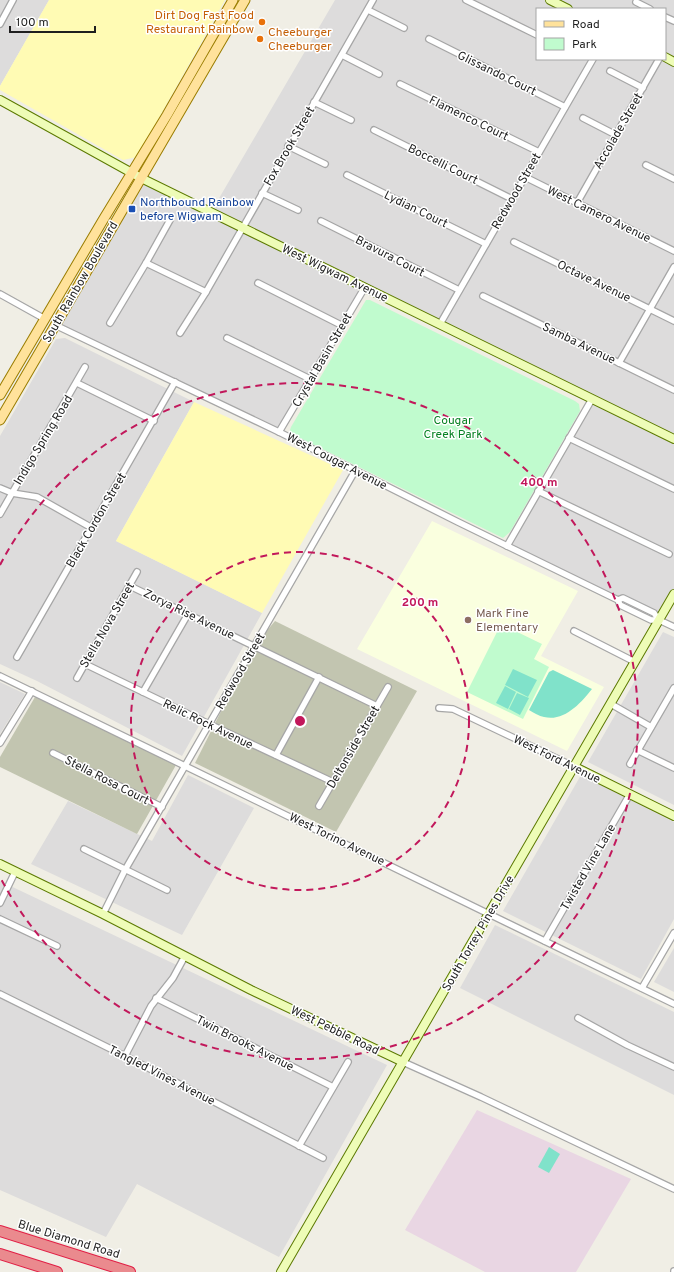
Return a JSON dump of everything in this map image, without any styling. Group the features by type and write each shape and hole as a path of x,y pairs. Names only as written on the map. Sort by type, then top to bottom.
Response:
{"highway":[{"name":"Blue Diamond Road","path":"0,1231 130,1272"},
{"path":"0,1254 57,1272"}],"main road":[{"name":"South Rainbow Boulevard","path":"0,420 55,325 233,0"},
{"path":"229,27 228,18 237,0"},
{"name":"South Rainbow Boulevard","path":"0,395 103,220 137,175 200,76 245,0"},
{"path":"200,76 206,55 216,37 215,31"},
{"path":"55,325 54,319 69,289 71,275"},
{"path":"28,372 28,363 45,332 45,320"}],"street":[{"path":"0,24 13,0"},
{"name":"Fox Brook Street","path":"180,333 206,292 288,146 373,0"},
{"path":"466,0 536,35"},
{"path":"550,0 566,8"},
{"path":"636,2 648,8"},
{"path":"368,10 404,28"},
{"name":"Glissando Court","path":"428,39 565,107"},
{"path":"342,55 379,74"},
{"name":"Accolade Street","path":"577,203 659,60"},
{"name":"Redwood Street","path":"440,324 592,61"},
{"path":"610,71 643,88"},
{"name":"Flamenco Court","path":"400,84 539,152"},
{"name":"West Wigwam Avenue","path":"0,100 137,175 674,439"},
{"path":"314,102 351,120"},
{"path":"583,118 616,135"},
{"name":"Boccelli Court","path":"374,130 512,199"},
{"path":"288,146 325,164"},
{"path":"646,165 674,179"},
{"name":"Lydian Court","path":"347,175 486,244"},
{"name":"West Camero Avenue","path":"525,177 674,250"},
{"path":"262,193 298,210"},
{"path":"110,323 170,220"},
{"name":"Bravura Court","path":"321,221 459,290"},
{"name":"Octave Avenue","path":"514,242 674,321"},
{"path":"146,263 206,292"},
{"path":"619,363 674,267"},
{"path":"258,283 342,325"},
{"name":"Crystal Basin Street","path":"279,432 364,287"},
{"path":"0,294 45,320"},
{"name":"Samba Avenue","path":"483,296 674,390"},
{"name":"West Cougar Avenue","path":"55,325 279,432 506,546 618,600 623,598 654,613 659,620 674,627"},
{"path":"227,338 310,379"},
{"name":"Indigo Spring Road","path":"0,514 85,367"},
{"name":"Black Cordon Street","path":"17,657 154,422 175,382"},
{"path":"77,383 154,422"},
{"path":"506,546 592,399"},
{"path":"569,438 674,489"},
{"name":"Redwood Street","path":"103,914 125,870 355,471"},
{"path":"0,488 12,493 37,497 92,528"},
{"path":"538,491 669,554"},
{"name":"Stella Nova Street","path":"77,678 137,572"},
{"name":"Zorya Rise Avenue","path":"130,586 319,676 377,706"},
{"name":"South Torrey Pines Drive","path":"281,1272 674,594"},
{"path":"143,692 188,614"},
{"path":"574,631 635,662"},
{"name":"Relic Rock Avenue","path":"85,664 333,782"},
{"name":"West Torino Avenue","path":"0,676 186,765 674,1004"},
{"path":"276,755 319,676"},
{"name":"Deltonside Street","path":"319,806 388,687"},
{"path":"630,764 651,727 672,695 674,688"},
{"path":"0,744 32,691"},
{"path":"611,704 651,727"},
{"name":"West Ford Avenue","path":"439,708 453,709 674,816"},
{"path":"637,750 674,768"},
{"name":"Stella Rosa Court","path":"53,753 162,807"},
{"name":"Twisted Vine Lane","path":"545,941 630,794"},
{"path":"84,849 167,890"},
{"name":"West Pebble Road","path":"0,864 103,914 251,990 674,1189"},
{"path":"0,903 16,872"},
{"path":"0,919 57,946"},
{"path":"642,988 674,933"},
{"path":"125,1056 151,1006 173,978 185,956"},
{"name":"Tangled Vines Avenue","path":"0,994 125,1056 323,1158"},
{"name":"Twin Brooks Avenue","path":"156,998 333,1087"},
{"path":"578,1018 627,1045 674,1067"},
{"path":"299,1146 348,1062"}],"shaded area":[{"path":"0,0 49,0 0,86"},
{"path":"335,0 550,0 566,8 536,8 536,60 666,60 666,8 568,8 553,0 674,0 674,595 659,620 507,546 592,399 365,287 279,432 55,325 141,178 211,212"},
{"path":"65,338 194,402 116,541 262,613 182,756 37,681 0,664 0,436 56,339"},
{"name":"Mark Fine Elementary","path":"432,521 578,591 541,656 604,687 567,751 357,649"},
{"path":"275,621 417,691 336,832 195,763 254,646"},
{"path":"663,632 674,637 674,805 588,762"},
{"path":"0,682 25,694 0,734"},
{"path":"35,697 176,765 137,834 0,767 0,757"},
{"path":"188,775 254,808 182,935 31,864 68,801 152,841"},
{"path":"581,775 674,822 674,919 641,979 503,911"},
{"path":"0,881 387,1065 279,1257 137,1184 106,1237 0,1190"},
{"path":"495,925 674,1012 674,1095 460,988"},
{"path":"674,948 674,992 654,982"},
{"path":"477,1110 631,1179 576,1272 485,1272 405,1230"}],"sand":[{"path":"49,0 225,0 137,157 123,160 0,90 0,86"},
{"path":"194,402 343,470 262,613 116,541"}],"green space":[{"name":"Cougar Creek Park","path":"366,300 370,300 579,404 580,411 510,532 503,538 292,434 290,430 291,427"},
{"path":"509,628 542,644 534,659 549,667 523,719 467,692 498,630 502,632"},
{"path":"513,669 537,680 528,697 505,685"},
{"path":"553,670 592,689 583,700 571,710 558,717 551,718 538,715 529,710 549,672"},
{"path":"505,686 516,692 508,709 496,703"},
{"path":"517,693 529,698 520,715 509,709"},
{"path":"549,1147 560,1154 549,1173 538,1167"}],"place":[{"name":"Dirt Dog Fast Food Restaurant Rainbow","path":"262,22"},
{"name":"Cheeburger Cheeburger","path":"260,39"},
{"name":"Northbound Rainbow before Wigwam","path":"132,209"},
{"name":"Mark Fine Elementary","path":"468,620"}]}
